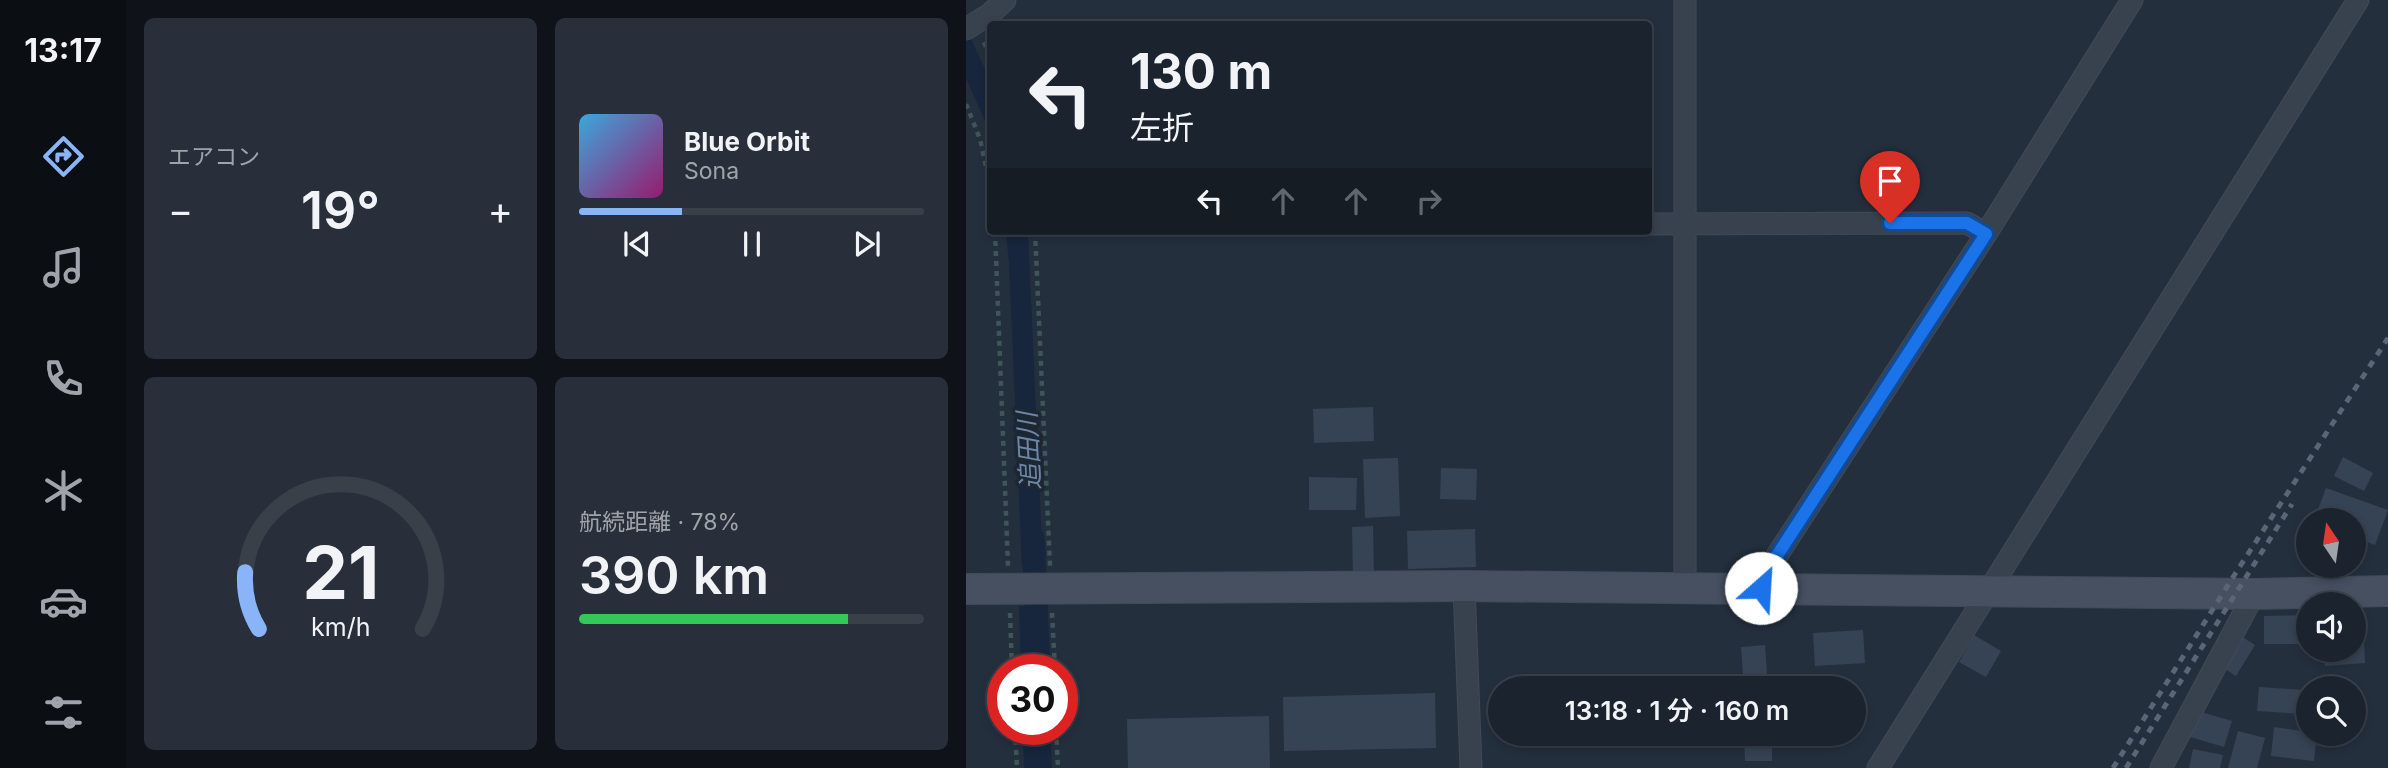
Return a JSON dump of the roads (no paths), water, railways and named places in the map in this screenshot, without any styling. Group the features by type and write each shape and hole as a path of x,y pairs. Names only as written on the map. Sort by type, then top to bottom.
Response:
{"street":[{"path":"1685,0 1685,587"},
{"path":"1761,588 1765,574 1986,234 2132,0"},
{"path":"1878,768 2358,0"},
{"path":"966,29 997,13"},
{"path":"1652,224 1967,223 1986,234"},
{"path":"1464,586 1471,768"},
{"path":"966,589 1464,586 2254,594 2388,591"},
{"path":"2161,768 2254,594"}],"water":[{"path":"969,34 987,74 987,130 966,78 966,36"},
{"path":"1006,235 1028,235 1043,567 1022,567"},
{"path":"1019,606 1045,609 1047,654 1020,654"},
{"path":"1023,745 1051,745 1052,768 1024,768"}],"waterway":[{"name":"追田川","path":"1033,538 1038,654"}],"railway":[{"path":"2113,768 2388,338"},
{"path":"2126,768 2292,504"}]}
